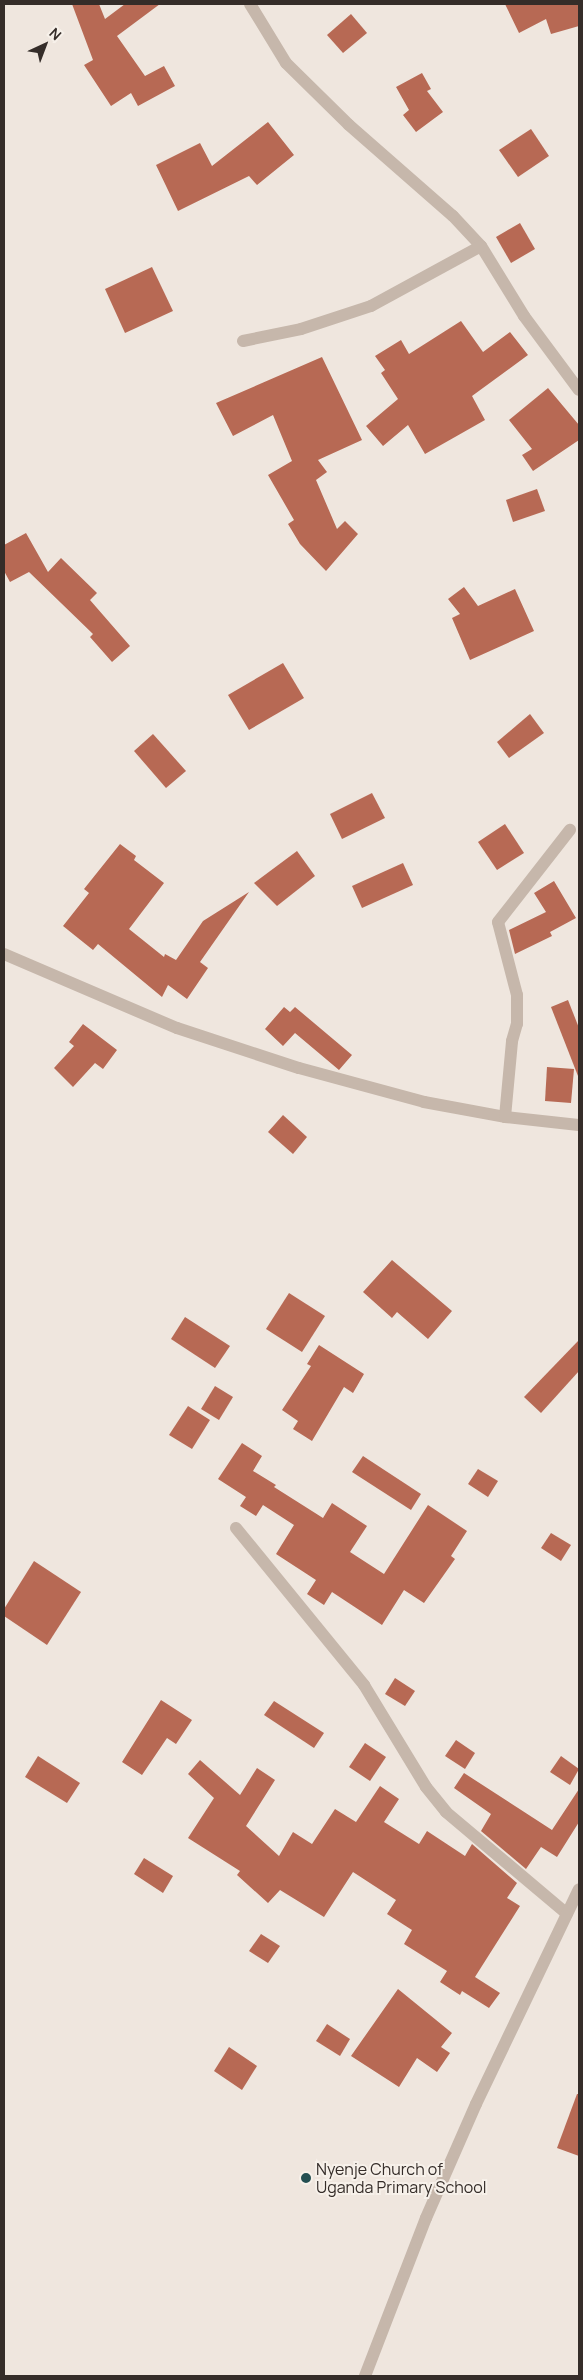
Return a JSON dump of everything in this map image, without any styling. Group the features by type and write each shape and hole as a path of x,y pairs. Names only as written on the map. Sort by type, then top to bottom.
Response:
{"street":[{"path":"250,4 266,34 292,69 349,126 453,216 481,246 524,316 579,390"},
{"path":"243,341 301,329 371,306 481,246"},
{"path":"504,1117 512,1041 517,1024 517,994 498,922 570,830"},
{"path":"4,954 177,1028 215,1040 424,1102 504,1117 579,1125"},
{"path":"236,1528 364,1685 426,1787 446,1812 567,1914"},
{"path":"365,2376 426,2218 476,2104 579,1889"}],"building":[{"path":"72,4 99,4 105,19 125,4 160,4 117,36 145,76 164,66 175,86 138,106 131,93 111,106 84,65 93,60"},
{"path":"505,4 579,4 579,26 551,34 546,19 519,33"},
{"path":"351,14 367,33 343,53 327,35"},
{"path":"422,73 431,89 427,91 443,112 416,132 403,115 409,110 396,87"},
{"path":"268,122 294,155 257,185 249,176 178,211 156,165 200,143 212,166"},
{"path":"531,129 549,156 518,177 499,150"},
{"path":"520,223 535,249 511,263 496,237"},
{"path":"152,267 173,311 125,333 105,289"},
{"path":"461,321 483,352 510,332 528,355 472,396 485,420 425,454 408,425 383,446 366,426 398,399 381,373 385,370 375,356 401,340 409,354"},
{"path":"322,357 362,440 318,460 327,472 316,480 337,529 345,521 358,534 326,571 300,544 288,524 294,520 268,475 292,461 273,415 233,436 216,403"},
{"path":"548,388 579,425 579,440 533,471 522,455 532,449 509,420"},
{"path":"537,489 545,511 513,522 506,500"},
{"path":"26,533 48,572 61,558 97,593 90,600 130,646 112,662 90,637 93,634 29,572 10,582 4,571 4,545"},
{"path":"464,587 478,606 515,589 534,631 470,660 452,618 460,614 448,599"},
{"path":"283,663 304,698 249,730 228,695"},
{"path":"530,714 544,733 509,758 497,742"},
{"path":"153,734 186,771 166,788 134,751"},
{"path":"372,793 385,818 342,839 330,814"},
{"path":"505,824 524,853 497,870 478,842"},
{"path":"120,844 136,856 134,860 164,883 129,929 164,957 165,954 176,960 203,921 249,892 200,962 208,968 187,999 168,985 162,997 98,944 93,950 63,926 89,893 84,889"},
{"path":"297,851 315,876 277,906 254,883"},
{"path":"403,863 413,885 362,908 352,886"},
{"path":"554,881 576,918 550,932 552,936 515,954 509,930 546,912 534,893"},
{"path":"568,1000 579,1028 578,1076 551,1007"},
{"path":"284,1007 290,1012 295,1007 352,1055 339,1070 295,1033 283,1046 265,1029"},
{"path":"83,1024 117,1050 103,1069 95,1063 73,1087 54,1068 74,1046 69,1042"},
{"path":"547,1067 574,1069 571,1103 545,1101"},
{"path":"283,1115 307,1137 293,1154 268,1132"},
{"path":"392,1260 452,1311 428,1339 397,1312 392,1318 363,1292"},
{"path":"289,1293 325,1316 302,1352 266,1329"},
{"path":"185,1317 230,1346 215,1368 171,1339"},
{"path":"579,1340 579,1371 541,1413 524,1397"},
{"path":"319,1345 364,1374 353,1393 344,1387 312,1441 293,1429 298,1421 282,1410 311,1366 307,1364"},
{"path":"215,1386 233,1397 219,1420 201,1409"},
{"path":"188,1406 210,1420 192,1449 169,1435"},
{"path":"242,1443 262,1456 253,1471 276,1485 274,1487 323,1518 332,1503 367,1526 350,1552 384,1574 428,1505 467,1531 451,1556 455,1559 424,1603 404,1590 382,1625 332,1592 324,1605 307,1594 316,1580 276,1554 294,1525 263,1505 256,1516 240,1506 246,1497 218,1479"},
{"path":"363,1456 421,1494 411,1510 352,1472"},
{"path":"478,1469 498,1481 488,1497 468,1484"},
{"path":"551,1533 571,1545 561,1561 541,1548"},
{"path":"34,1561 81,1592 47,1645 4,1616 4,1609"},
{"path":"395,1678 415,1691 405,1706 385,1694"},
{"path":"161,1700 192,1720 176,1744 167,1738 142,1775 122,1762"},
{"path":"274,1701 324,1733 314,1748 264,1715"},
{"path":"456,1740 475,1753 465,1769 445,1756"},
{"path":"365,1743 386,1757 370,1781 349,1767"},
{"path":"38,1756 80,1783 67,1803 25,1777"},
{"path":"561,1756 579,1769 570,1785 550,1772"},
{"path":"200,1760 240,1795 257,1768 275,1780 246,1826 279,1856 293,1832 312,1844 335,1809 356,1822 380,1786 399,1799 384,1822 419,1844 427,1831 465,1856 472,1844 517,1883 507,1898 520,1906 475,1977 500,1993 489,2008 462,1991 460,1995 440,1982 447,1971 404,1944 412,1930 387,1914 396,1900 353,1872 324,1917 280,1890 268,1903 237,1875 240,1871 188,1838 214,1798 188,1774"},
{"path":"464,1773 552,1830 579,1789 579,1822 557,1857 541,1847 526,1869 481,1831 491,1814 454,1788"},
{"path":"144,1858 173,1876 163,1893 134,1874"},
{"path":"261,1934 280,1946 268,1963 249,1951"},
{"path":"398,1989 452,2033 441,2047 450,2053 437,2072 417,2058 399,2087 351,2056"},
{"path":"327,2024 350,2039 340,2056 316,2041"},
{"path":"229,2047 257,2066 242,2090 214,2071"},
{"path":"577,2094 579,2094 579,2156 557,2148"}],"place":[{"name":"Nyenje Church of Uganda Primary School","path":"306,2178"}]}
